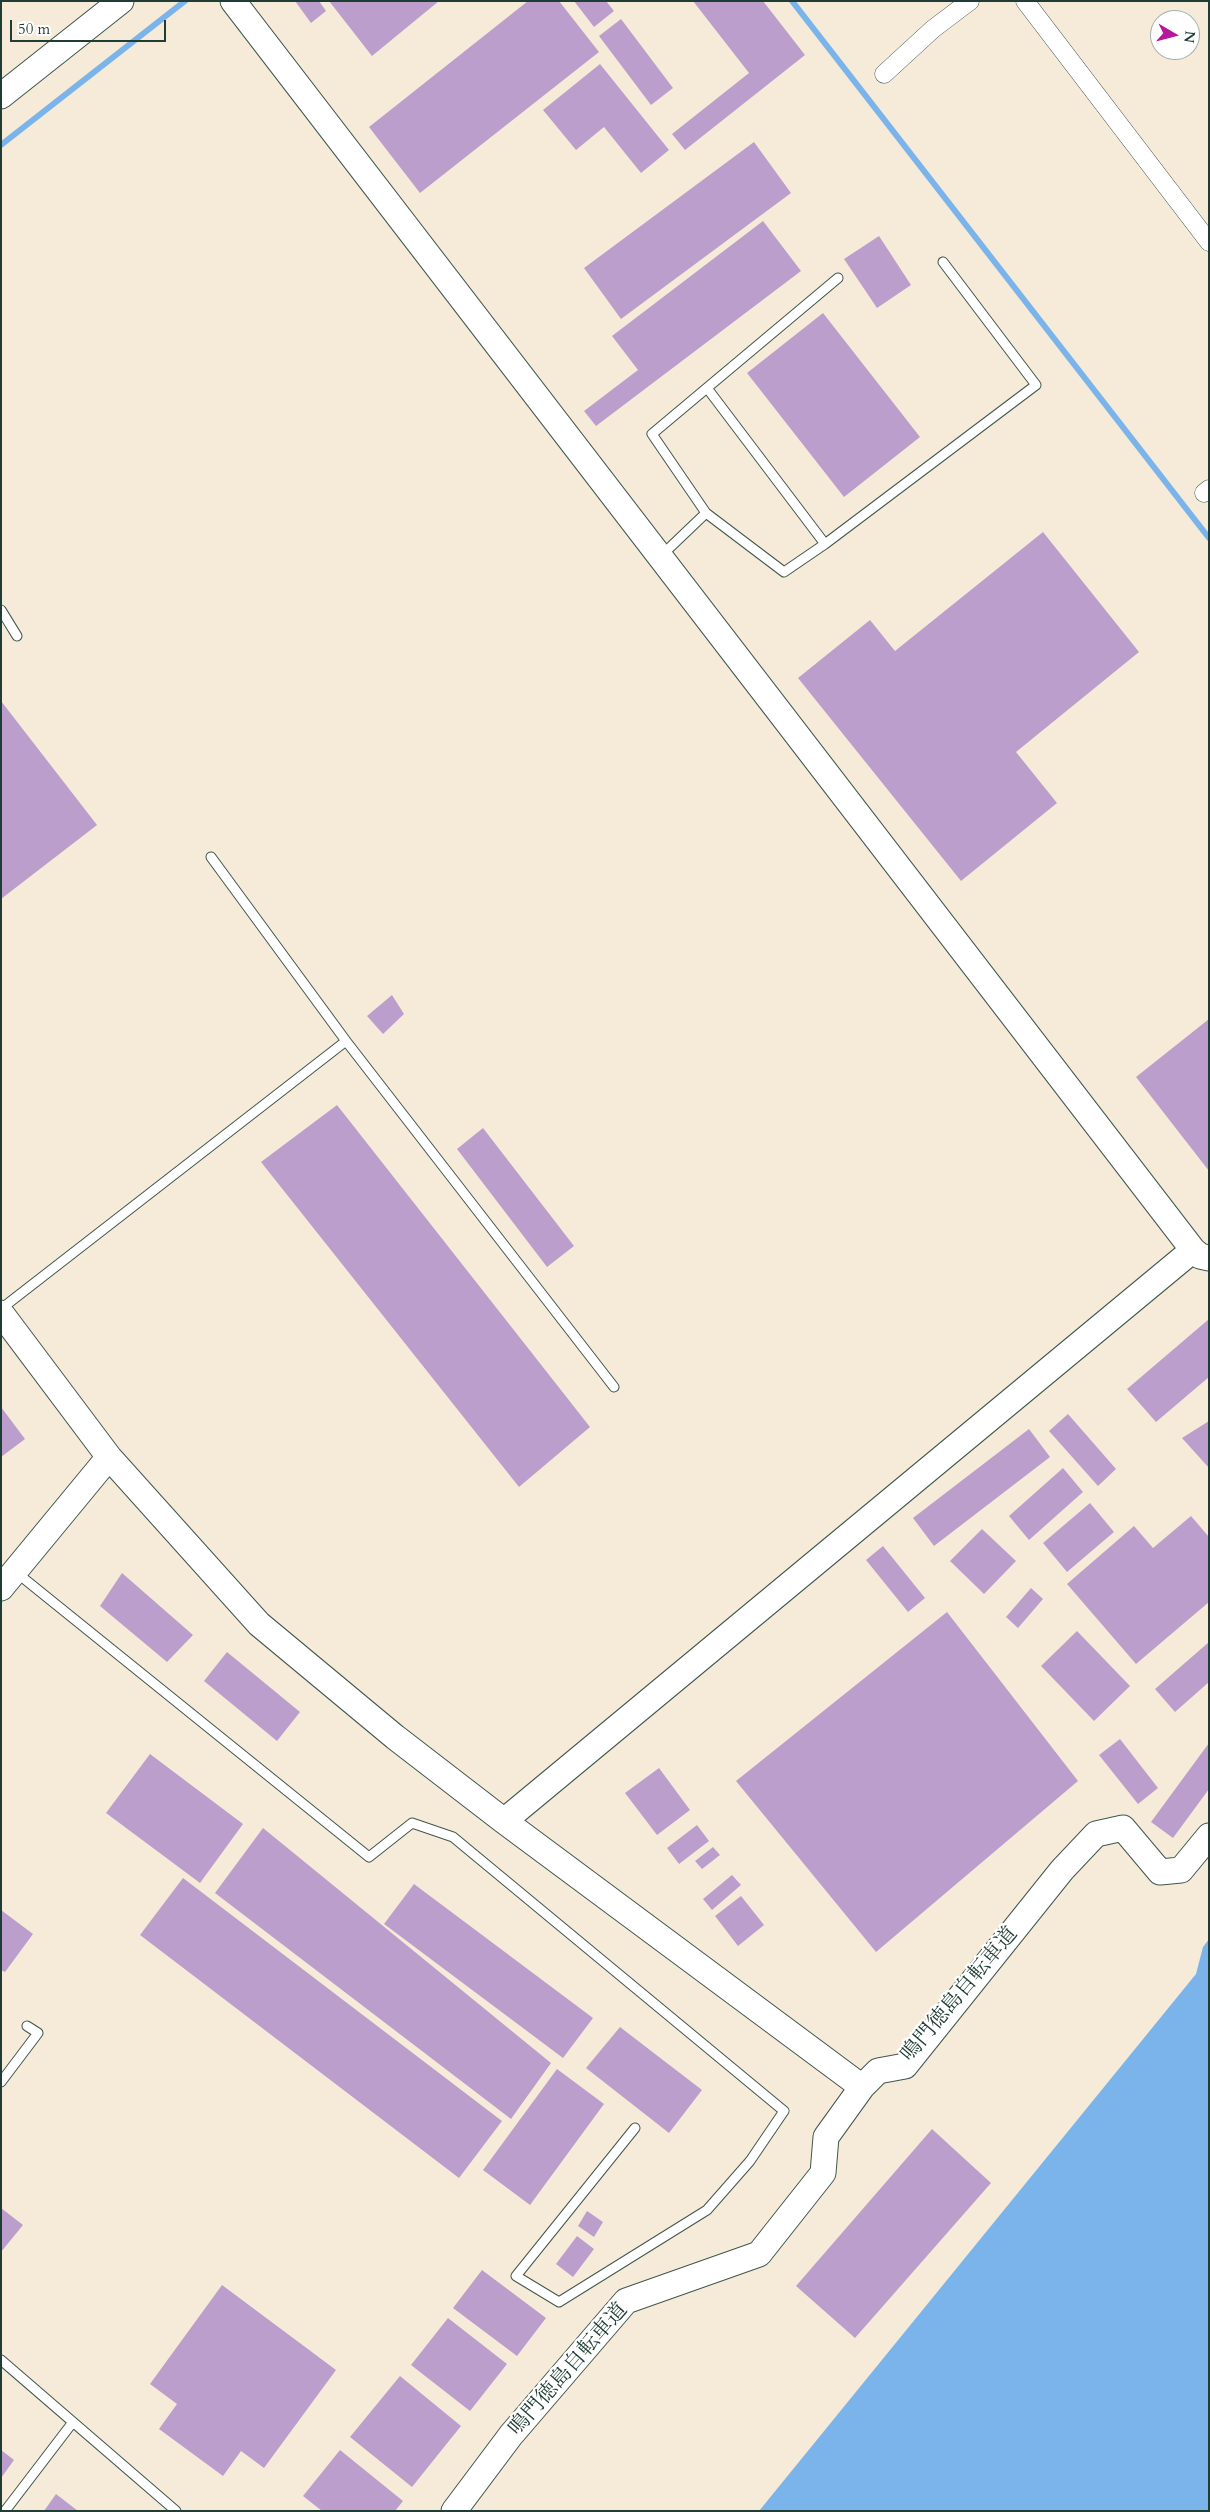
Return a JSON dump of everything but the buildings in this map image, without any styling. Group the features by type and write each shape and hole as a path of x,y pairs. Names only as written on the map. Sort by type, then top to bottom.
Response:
{"street":[{"path":"1,96 121,1"},
{"path":"233,1 1201,1254 504,1821"},
{"path":"884,74 933,29 970,1"},
{"path":"1025,1 1209,242"},
{"path":"1,1313 109,1456 259,1624 395,1737 504,1821 862,2087"},
{"path":"8,1580 109,1456"},
{"name":"鳴門徳島自転車道","path":"454,2511 511,2435 626,2301 759,2254 823,2173 826,2137 862,2087 878,2071 905,2066 1062,1870 1096,1834 1123,1828 1160,1872 1181,1870 1209,1836"}],"lane":[{"path":"838,278 652,434 706,513 784,572 825,544 1036,385 943,262"},
{"path":"707,388 825,544"},
{"path":"660,556 706,513"},
{"path":"1,610 17,636"},
{"path":"211,857 346,1041 614,1387"},
{"path":"1,1309 346,1041"},
{"path":"8,1580 369,1856 412,1824 453,1837 784,2111 750,2161 707,2210 559,2302 516,2276 635,2128"},
{"path":"1,2082 38,2033 26,2026"},
{"path":"1,2360 176,2511"},
{"path":"5,2511 73,2422"}],"water":[{"path":"1209,1939 1209,2511 759,2511 1196,1974 1203,1947"}],"waterway":[{"path":"1,145 185,1"},
{"path":"792,1 1209,538"}]}
